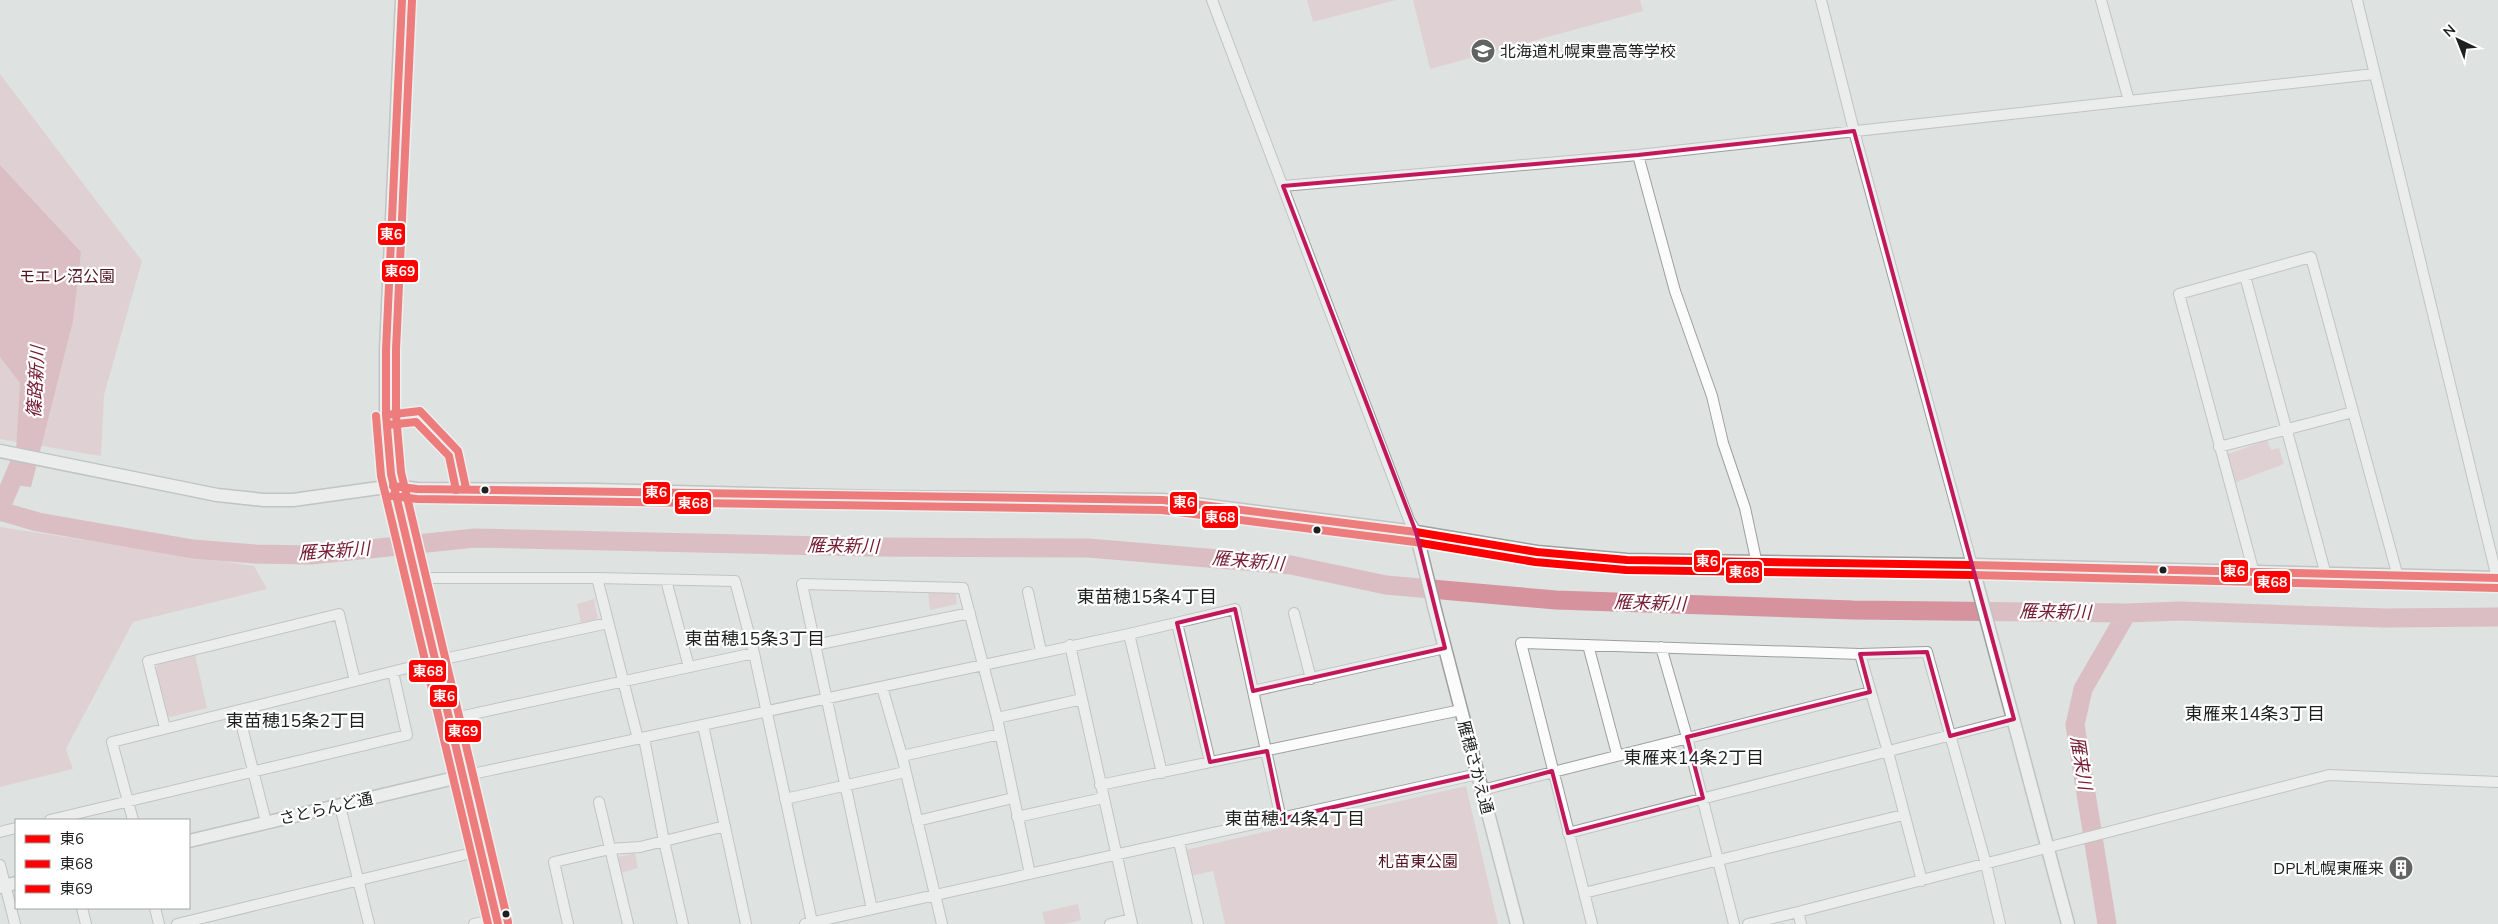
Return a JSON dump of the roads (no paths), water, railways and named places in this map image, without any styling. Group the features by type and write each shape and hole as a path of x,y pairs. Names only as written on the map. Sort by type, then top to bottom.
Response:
{"street":[{"path":"402,0 386,350 386,415 393,486 402,515 415,578 497,922 474,924"},
{"path":"1212,0 1409,520 1416,532"},
{"path":"1821,0 1854,131 2068,924"},
{"path":"2100,0 2129,101"},
{"path":"0,451 217,495 264,500 294,500 393,486 417,489 606,490 865,497 1164,500 1416,532 1538,552 1627,560 1757,564 1972,565 2498,579 2357,0"},
{"path":"1283,186 1638,156 2374,74"},
{"path":"1638,156 1676,292 1712,396 1723,443 1746,508 1757,564"},
{"path":"2254,573 2179,294 2311,257 2398,577"},
{"path":"2245,276 2326,575"},
{"path":"2220,447 2354,412"},
{"name":"雁穂さかえ通","path":"1416,532 1434,610 1517,924"},
{"path":"415,578 597,578 735,581 767,711 808,923 1478,774"},
{"path":"597,578 622,682 641,739 683,924"},
{"path":"666,580 689,667"},
{"path":"872,909 802,584 964,588 997,718 1030,874"},
{"path":"1028,592 1041,651"},
{"path":"463,776 882,687 1041,651 1130,634 1235,609 1281,819"},
{"path":"815,645 970,613"},
{"path":"1294,613 1311,679"},
{"path":"165,728 148,661 339,614 355,681"},
{"path":"133,819 112,742 435,661 608,623"},
{"path":"1177,623 1210,762"},
{"path":"1130,634 1162,773"},
{"path":"1592,924 1521,643 1860,654 1927,652 1986,864 2000,924"},
{"path":"1070,645 1114,854 1131,922 1110,924"},
{"path":"1588,645 1617,754"},
{"path":"1661,647 1687,737 1734,924"},
{"path":"1253,691 1445,648"},
{"path":"450,719 754,653"},
{"path":"1860,654 1922,881"},
{"path":"54,819 407,735 393,672"},
{"path":"882,687 902,756 942,924"},
{"path":"1482,790 1617,754 1870,692"},
{"path":"997,718 1082,699"},
{"path":"1100,785 1461,710"},
{"path":"238,711 266,822"},
{"path":"1568,833 2014,719"},
{"path":"703,725 746,924"},
{"path":"902,756 1000,734"},
{"path":"785,799 846,787 905,772"},
{"path":"1748,924 1922,881 2329,774 2498,782"},
{"name":"さとらんど通","path":"190,841 463,776"},
{"path":"917,820 1013,798"},
{"path":"1017,816 1103,798"},
{"path":"599,802 628,924"},
{"path":"340,806 369,924"},
{"path":"1584,893 1903,815"},
{"path":"568,924 554,862 610,849 640,847 726,826"},
{"path":"0,832 15,828"},
{"path":"1179,842 1198,924"},
{"path":"177,924 480,851"},
{"path":"0,865 7,885 15,924"},
{"path":"82,909 86,924"},
{"path":"154,909 158,924"},
{"path":"1798,912 1801,924"}],"water":[{"path":"0,165 81,252 73,321 31,487 14,485 20,383 0,357"}],"waterway":[{"name":"篠路新川","path":"0,509 24,453"},
{"name":"雁来新川","path":"0,511 38,522 193,549 255,554 311,555 475,538 870,547 1088,548 1291,565 1386,585 1556,600 1853,610 2127,613 2180,611 2384,618 2498,617"},
{"name":"雁来川","path":"2107,924 2075,725 2083,689 2127,613"}],"place":[{"name":"北海道札幌東豊高等学校","path":"1483,51"},
{"name":"DPL札幌東雁来","path":"2401,868"}],"district":[{"name":"東苗穂15条4丁目","path":"1147,597"},
{"name":"東苗穂15条3丁目","path":"755,639"},
{"name":"東雁来14条3丁目","path":"2255,714"},
{"name":"東苗穂15条2丁目","path":"296,721"},
{"name":"東雁来14条2丁目","path":"1694,758"},
{"name":"東苗穂14条4丁目","path":"1295,819"}],"park label":[{"name":"モエレ沼公園","path":"67,276"},
{"name":"札苗東公園","path":"1418,861"}]}
